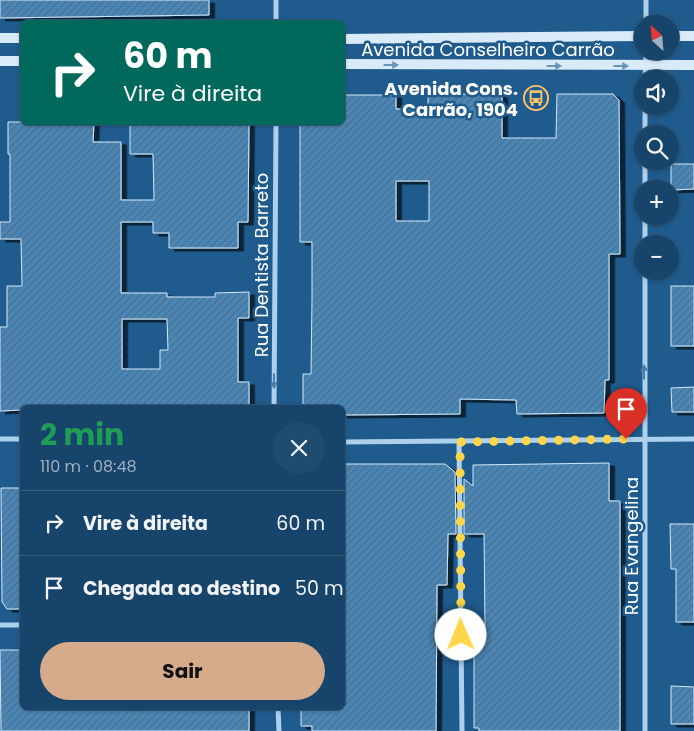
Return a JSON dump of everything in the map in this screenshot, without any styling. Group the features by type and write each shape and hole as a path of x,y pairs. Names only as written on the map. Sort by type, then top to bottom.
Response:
{"main road":[{"name":"Avenida Conselheiro Carrão","path":"345,39 634,36"},
{"path":"679,36 694,36"},
{"path":"0,38 20,38"},
{"path":"0,61 20,61"},
{"name":"Avenida Conselheiro Carrão","path":"345,64 694,65"}],"street":[{"path":"276,0 276,20"},
{"path":"646,0 646,15"},
{"path":"646,60 646,70"},
{"name":"Rua Dentista Barreto","path":"274,405 276,125"},
{"name":"Rua Evangelina","path":"645,280 646,731"},
{"path":"0,438 20,439"},
{"path":"345,442 694,439"},
{"path":"460,442 462,731"},
{"path":"0,625 20,625"},
{"path":"278,710 279,731"}],"building":[{"path":"0,0 209,0 209,15 0,18"},
{"path":"428,94 502,94 502,138 556,138 557,94 613,94 619,100 620,254 609,254 609,380 605,380 604,413 517,414 516,400 460,399 460,414 345,415 345,405 303,405 303,374 311,374 312,242 300,242 300,125 345,125 345,95 396,95 396,109 428,109","holes":["396,181 429,181 429,221 396,221"]},
{"path":"8,122 20,122 20,125 94,125 93,142 121,142 121,200 154,200 153,154 130,154 130,125 249,125 248,222 238,222 238,248 169,248 169,233 153,233 153,222 121,222 121,293 167,293 167,297 215,297 215,293 249,292 249,318 238,318 238,382 249,382 249,405 20,405 20,410 0,411 0,327 7,327 7,286 22,286 21,239 0,239 0,222 10,222 10,154 8,154","holes":["122,319 167,319 168,350 160,350 160,369 122,369"]},
{"path":"679,164 694,164 694,189 679,190 679,180 671,180 671,170 679,170"},
{"path":"671,286 694,286 694,346 671,346"},
{"path":"694,387 694,412 672,412 671,388"},
{"path":"609,463 609,501 620,501 620,731 479,731 479,728 474,728 474,626 485,626 484,534 464,534 464,479 473,486 473,465"},
{"path":"345,464 445,464 455,472 456,534 448,534 447,585 437,585 436,731 312,731 312,726 301,726 301,710 345,710"},
{"path":"1,488 20,488 20,609 7,609 2,602"},
{"path":"670,524 694,524 694,622 676,622 676,569 671,569"},
{"path":"0,650 20,650 20,710 249,710 249,731 1,731"},
{"path":"671,686 694,687 694,724 671,724"}],"place":[{"name":"Avenida Cons. Carrão, 1904","path":"536,98"}],"route":[{"path":"461,635 460,442 626,439"}]}
